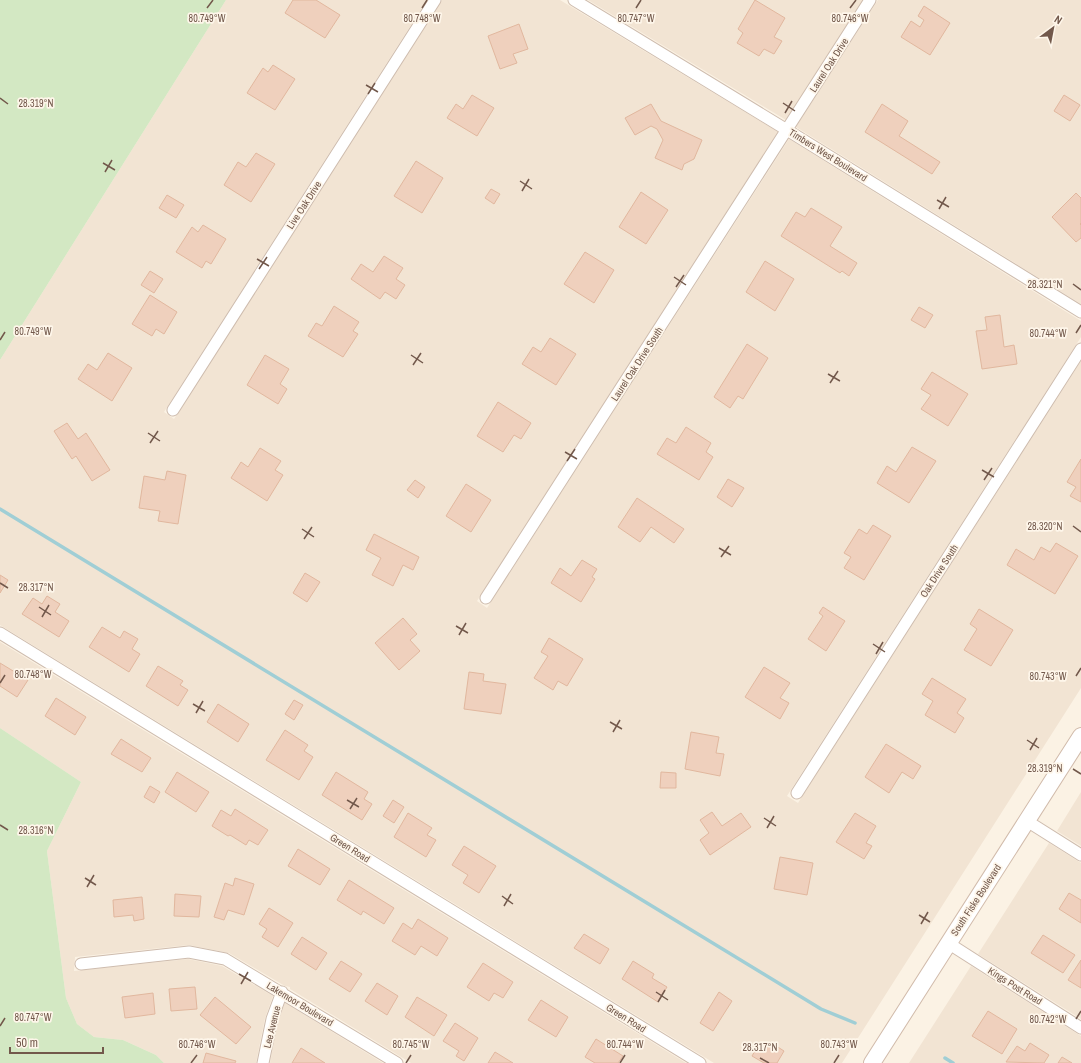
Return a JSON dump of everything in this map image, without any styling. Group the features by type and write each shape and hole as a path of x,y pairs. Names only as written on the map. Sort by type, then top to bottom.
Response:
{"main road":[{"name":"South Fiske Boulevard","path":"872,1063 1081,736"}],"street":[{"name":"Live Oak Drive","path":"173,410 435,0"},
{"name":"Timbers West Boulevard","path":"574,0 1081,312"},
{"name":"Laurel Oak Drive","path":"787,130 870,0"},
{"name":"Laurel Oak Drive South","path":"486,598 787,130"},
{"name":"Oak Drive South","path":"797,793 1081,349"},
{"name":"Green Road","path":"0,633 700,1063"},
{"path":"1027,821 1081,855"},
{"name":"Kings Post Road","path":"948,943 1081,1028"},
{"name":"Lakemoor Boulevard","path":"81,964 189,952 225,959 282,992 397,1063"},
{"name":"Lee Avenue","path":"263,1063 272,1019 282,992"}],"shaded area":[{"path":"226,0 427,0 164,412 174,419 442,0 560,0 778,132 477,601 487,608 789,139 1081,321 1081,337 787,796 798,803 1081,361 1081,688 842,1063 714,1063 0,625 0,360"},
{"path":"588,0 863,0 786,120"},
{"path":"878,0 1081,0 1081,304 796,127"},
{"path":"0,642 686,1063 411,1063 290,989 290,987 285,986 229,953 189,945 75,957 74,971 188,959 222,966 273,996 265,1018 256,1063 164,1063 156,1055 123,1040 94,1037 77,1024 66,998 47,851 81,782 0,728"},
{"path":"1081,792 1081,846 1057,831"},
{"path":"1049,843 1081,863 1081,1019 978,954"},
{"path":"971,966 1081,1036 1081,1063 909,1063"},
{"path":"285,1003 383,1063 270,1063 278,1020"}],"green space":[{"path":"0,0 226,0 0,360"},
{"path":"0,728 81,782 47,851 66,998 77,1024 94,1037 123,1040 156,1055 164,1063 0,1063"}],"building":[{"path":"293,0 316,0 340,15 325,38 285,13"},
{"path":"755,0 785,18 774,37 782,41 774,54 764,49 759,56 737,43 743,33 738,29"},
{"path":"924,6 950,23 930,55 901,37 911,21 920,27 924,20 918,16"},
{"path":"519,24 528,49 513,54 517,63 500,69 488,36"},
{"path":"273,65 295,79 275,110 247,93 263,68 268,72"},
{"path":"472,95 494,108 477,136 447,118 456,104 463,109"},
{"path":"1064,95 1080,105 1070,121 1054,111"},
{"path":"651,104 661,121 702,140 694,159 684,164 682,170 655,158 663,140 657,129 651,126 635,135 625,118"},
{"path":"882,104 908,121 899,136 940,162 932,174 865,132"},
{"path":"256,153 275,164 251,202 224,185 238,162 246,167"},
{"path":"416,161 443,178 422,213 394,196"},
{"path":"491,189 500,194 494,204 485,198"},
{"path":"641,192 668,210 646,244 619,227"},
{"path":"1076,193 1081,198 1081,238 1076,242 1052,217"},
{"path":"167,195 184,205 176,218 159,208"},
{"path":"811,208 842,227 830,246 857,263 849,276 842,271 840,273 781,236 796,212 805,217"},
{"path":"203,225 226,239 211,264 206,261 202,268 176,252 192,227 198,232"},
{"path":"585,252 614,270 594,303 564,284"},
{"path":"384,256 403,268 396,279 405,285 396,299 385,292 380,299 351,279 361,264 373,272"},
{"path":"765,261 794,279 775,311 746,292"},
{"path":"150,271 163,279 154,293 141,285"},
{"path":"150,295 177,312 164,334 156,329 152,336 132,324"},
{"path":"334,306 359,322 353,331 358,334 343,357 308,336 316,323 322,326"},
{"path":"919,307 933,315 925,328 911,320"},
{"path":"1000,315 1004,347 1014,345 1017,364 982,369 976,331 987,330 985,317"},
{"path":"550,338 576,354 556,385 522,364 533,347 541,352"},
{"path":"747,344 768,358 743,399 738,396 730,408 714,397"},
{"path":"108,353 132,368 112,401 78,379 88,364 97,370"},
{"path":"265,355 289,369 280,384 287,389 278,404 247,385"},
{"path":"932,372 968,394 948,426 921,409 931,395 921,389"},
{"path":"498,402 531,423 521,439 514,435 503,452 477,436"},
{"path":"67,423 78,439 86,433 110,470 92,481 76,456 72,459 54,431"},
{"path":"686,427 711,443 706,452 713,457 699,480 657,454 667,438 676,443"},
{"path":"912,447 936,461 909,503 877,483 887,466 896,472"},
{"path":"260,448 281,461 275,470 283,475 267,501 231,478 241,462 248,467"},
{"path":"1081,459 1081,502 1070,496 1076,487 1067,482"},
{"path":"167,471 186,475 178,524 158,521 160,511 139,508 144,476 165,480"},
{"path":"728,479 744,488 732,507 717,497"},
{"path":"415,480 425,487 418,498 407,490"},
{"path":"466,484 491,500 471,532 446,516"},
{"path":"637,498 684,529 674,543 651,527 640,542 618,527"},
{"path":"873,525 891,536 864,580 844,568 851,557 844,553 859,529 867,534"},
{"path":"374,534 419,557 413,570 403,565 393,586 372,575 381,558 366,550"},
{"path":"1056,543 1078,556 1055,594 1007,565 1016,549 1034,560 1041,547 1050,552"},
{"path":"582,560 597,569 592,577 595,579 581,602 551,583 560,568 571,576"},
{"path":"305,573 320,582 307,602 293,593"},
{"path":"0,575 8,580 0,593"},
{"path":"47,596 60,604 55,612 69,621 59,637 22,614 33,598 42,604"},
{"path":"823,607 845,621 826,651 808,639 823,616 819,613"},
{"path":"979,609 1013,630 991,666 964,650 977,629 970,624"},
{"path":"403,618 417,634 410,640 420,651 399,670 375,643"},
{"path":"102,627 120,638 124,631 138,639 132,649 140,654 129,672 89,647"},
{"path":"549,638 583,659 567,686 558,681 553,690 534,678 548,656 541,652"},
{"path":"0,663 28,680 17,697 0,686"},
{"path":"158,666 183,681 180,685 188,690 178,706 146,686"},
{"path":"764,667 790,683 780,698 789,703 780,719 745,697"},
{"path":"469,672 484,674 483,681 506,684 501,714 464,709"},
{"path":"932,678 966,699 957,713 964,718 955,733 925,715 933,701 922,694"},
{"path":"56,698 86,717 75,735 45,716"},
{"path":"294,700 303,705 294,720 285,714"},
{"path":"218,704 249,724 238,742 207,722"},
{"path":"285,730 308,745 304,751 313,757 299,780 266,760"},
{"path":"691,732 719,737 716,753 724,754 720,776 685,769"},
{"path":"121,739 151,758 142,772 111,754"},
{"path":"886,744 921,766 913,779 902,772 889,793 865,777"},
{"path":"177,772 209,792 196,812 165,792"},
{"path":"336,772 368,792 364,799 372,804 362,820 322,795"},
{"path":"661,772 676,773 676,788 660,788"},
{"path":"150,786 160,792 154,803 144,797"},
{"path":"393,800 404,807 394,823 383,816"},
{"path":"235,809 268,830 258,845 249,840 246,845 212,826 221,810 231,816"},
{"path":"712,812 722,826 741,813 751,827 710,855 700,840 709,833 700,820"},
{"path":"408,813 432,828 427,835 436,840 426,857 394,837"},
{"path":"855,813 876,826 866,843 872,846 864,859 836,842"},
{"path":"464,846 496,866 479,893 463,883 468,875 452,865"},
{"path":"298,849 330,869 320,885 288,866"},
{"path":"780,857 813,863 807,895 774,889"},
{"path":"235,878 254,884 244,915 228,910 224,920 214,917 225,883 233,886"},
{"path":"349,880 394,908 384,924 363,911 361,915 337,900"},
{"path":"1069,893 1081,900 1081,923 1059,909"},
{"path":"175,894 201,896 199,917 174,916"},
{"path":"142,897 144,919 134,921 133,915 114,917 113,900"},
{"path":"269,908 293,923 278,947 262,937 267,929 259,924"},
{"path":"418,919 448,938 437,956 421,946 415,955 392,941 403,923 412,929"},
{"path":"584,934 609,949 600,964 574,948"},
{"path":"1043,935 1075,955 1063,973 1031,953"},
{"path":"302,937 327,953 316,970 291,954"},
{"path":"1081,960 1081,988 1068,980"},
{"path":"341,961 362,974 350,992 329,979"},
{"path":"633,961 654,974 652,978 667,987 658,1002 622,979"},
{"path":"483,963 513,982 503,998 494,993 489,1001 467,987"},
{"path":"377,983 398,996 387,1015 365,1001"},
{"path":"195,987 197,1009 171,1011 169,989"},
{"path":"719,992 732,1001 713,1031 700,1023"},
{"path":"153,993 155,1014 125,1018 122,997"},
{"path":"215,997 251,1027 236,1044 200,1015"},
{"path":"417,997 447,1015 434,1036 405,1017"},
{"path":"541,1000 568,1017 556,1037 528,1020"},
{"path":"988,1011 1017,1029 1002,1054 972,1036"},
{"path":"455,1023 478,1038 464,1061 456,1056 459,1051 443,1041"},
{"path":"596,1039 623,1056 618,1063 595,1063 585,1057"},
{"path":"770,1042 784,1051 777,1063 764,1063 752,1056 759,1044 766,1049"},
{"path":"1030,1043 1049,1055 1044,1063 1006,1062 1017,1046 1025,1051"},
{"path":"301,1048 325,1063 292,1063"},
{"path":"495,1052 513,1063 488,1063"},
{"path":"206,1053 236,1061 235,1063 203,1063"},
{"path":"1062,1057 1072,1063 1058,1063"}],"waterway":[{"path":"0,509 821,1009 855,1023"},
{"path":"945,1058 953,1063"}]}
